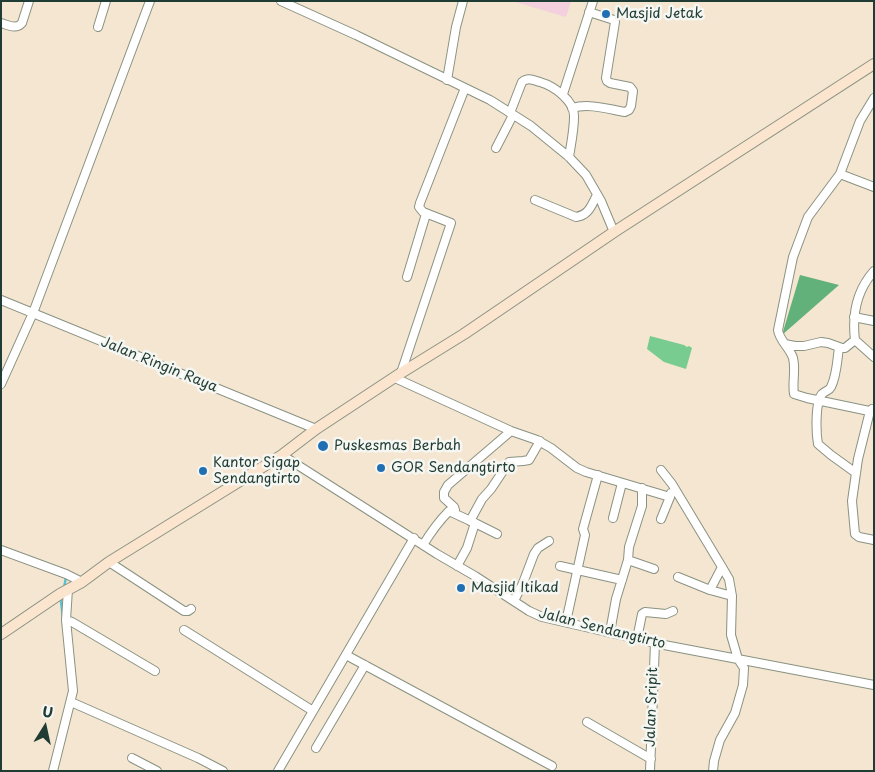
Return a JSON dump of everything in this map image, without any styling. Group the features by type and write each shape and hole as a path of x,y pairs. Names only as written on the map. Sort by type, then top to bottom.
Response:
{"street":[{"path":"1,23 19,26 22,23 29,1"},
{"path":"98,27 106,1"},
{"path":"1,384 33,313 150,1"},
{"path":"281,1 490,100 532,126 569,156 586,175 614,232"},
{"path":"447,80 456,27 463,1"},
{"path":"563,94 593,1"},
{"path":"572,108 586,106 625,112 631,106 633,91 630,87 610,83 606,78 615,22 614,20 589,12"},
{"path":"1,634 68,589 82,582 109,562 282,455 316,429 464,334 614,232 873,66"},
{"path":"496,148 522,82 528,79 546,84 563,94 572,108 575,116 569,156"},
{"path":"398,375 452,223 426,214 419,207 465,88"},
{"path":"874,98 860,121 840,174 808,217 793,257 778,330 793,359 794,394 873,411 858,459 852,501 855,534 859,538 874,540"},
{"path":"840,174 874,187"},
{"path":"536,200 576,217 586,213 597,195"},
{"path":"407,277 426,214"},
{"path":"872,274 860,294 853,326 855,340 874,357"},
{"name":"Jalan Ringin Raya","path":"1,300 316,429"},
{"path":"854,317 874,321"},
{"path":"785,344 804,346 821,342 845,348 855,340"},
{"path":"839,348 833,382 830,389 822,394 820,401 816,428 818,444 856,473"},
{"path":"398,375 511,431 540,441 577,468 670,497"},
{"path":"454,512 454,507 444,496 445,488 511,431"},
{"path":"457,566 467,548 472,522 482,499 509,462 529,460 540,441"},
{"name":"Jalan Sendangtirto","path":"282,455 529,611 542,617 655,643 874,685"},
{"path":"660,470 672,484 722,567 728,579 732,596 731,635 738,659 744,668 743,685 735,713 720,740 713,771"},
{"path":"566,622 586,534 584,529 598,475"},
{"path":"612,518 622,483"},
{"path":"661,519 670,497 672,484"},
{"path":"610,632 616,599 642,506 642,488"},
{"path":"423,544 436,524 449,511 497,534"},
{"path":"278,771 414,538"},
{"path":"514,601 534,554 538,548 549,541"},
{"path":"1,550 66,574 82,582"},
{"path":"628,560 654,569"},
{"path":"109,562 184,611 191,609"},
{"path":"560,566 622,580"},
{"path":"710,590 722,567"},
{"path":"678,577 710,590 732,596"},
{"path":"54,771 73,691 66,620 68,589"},
{"path":"637,639 644,612 666,614 673,611"},
{"path":"66,620 155,671"},
{"path":"184,630 313,711"},
{"name":"Jalan Sripit","path":"650,771 655,643"},
{"path":"346,655 552,766"},
{"path":"316,748 365,665"},
{"path":"71,702 223,771"},
{"path":"587,722 651,759"},
{"path":"132,758 157,771"}],"shaded area":[{"path":"512,1 571,1 566,17"}],"green space":[{"path":"800,275 839,285 782,335"},
{"path":"650,336 692,348 686,369 664,362 647,349"}],"waterway":[{"path":"64,588 66,577"},
{"path":"62,596 63,618"}],"place":[{"name":"Masjid Jetak","path":"606,14"},
{"name":"Puskesmas Berbah","path":"323,446"},
{"name":"GOR Sendangtirto","path":"381,468"},
{"name":"Kantor Sigap Sendangtirto","path":"203,471"},
{"name":"Masjid Itikad","path":"461,588"}]}
